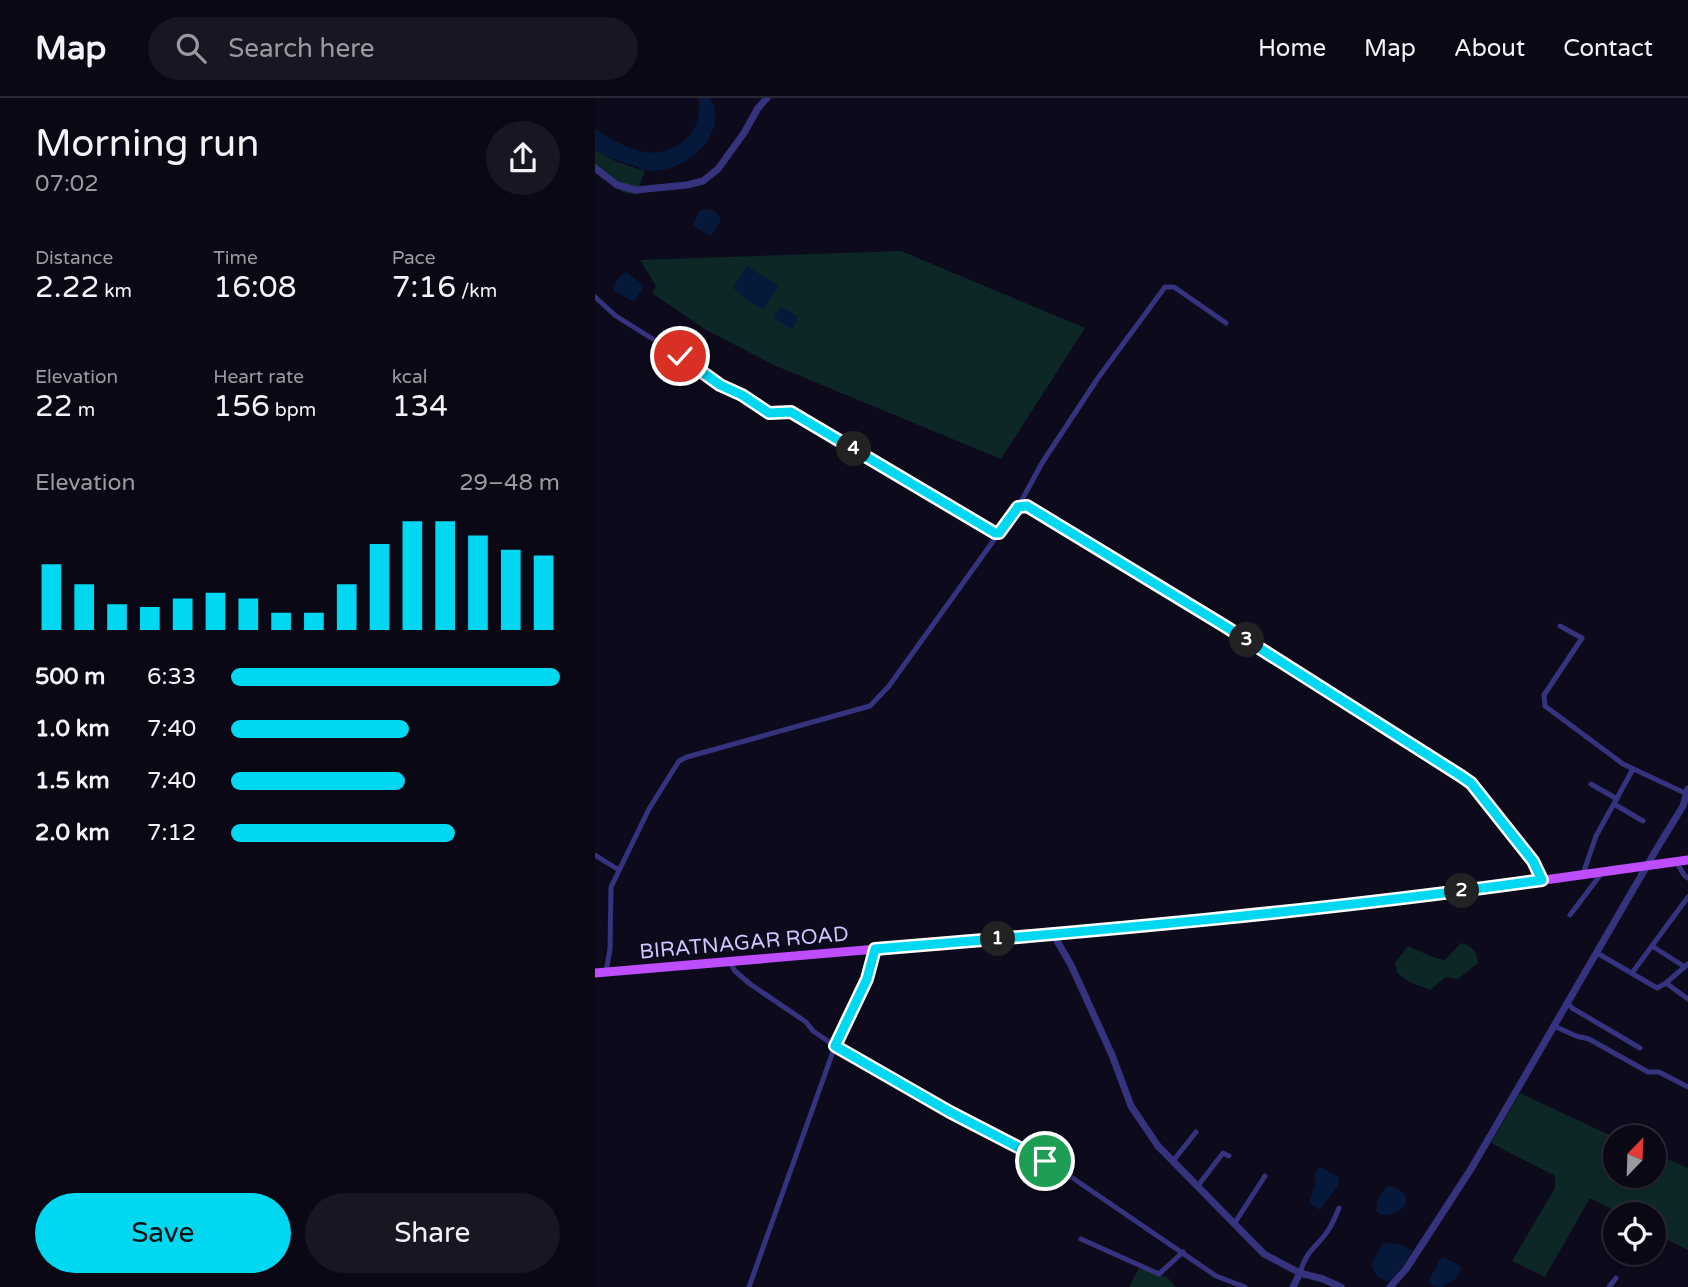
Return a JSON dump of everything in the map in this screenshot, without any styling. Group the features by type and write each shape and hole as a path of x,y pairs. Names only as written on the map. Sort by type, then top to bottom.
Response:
{"main road":[{"name":"BIRATNAGAR ROAD","path":"595,973 1053,934 1401,900 1688,860"}],"street":[{"path":"595,168 617,185 636,190 703,181 718,169 767,98"},
{"path":"605,972 610,948 611,887 649,809 680,761 861,709 877,702 1018,507 1042,463 1098,378 1165,287 1174,288 1226,323"},
{"path":"595,297 616,316 720,385 742,395 769,413 791,412 985,528 999,533"},
{"path":"1018,507 1027,506 1223,625 1471,783 1533,861 1542,880"},
{"path":"1390,1287 1406,1269 1471,1169 1683,806 1687,791 1633,769 1545,706 1544,695 1582,638 1560,626"},
{"path":"1583,874 1596,836 1633,769"},
{"path":"1591,784 1643,821"},
{"path":"595,855 619,870"},
{"path":"1676,861 1688,878"},
{"path":"1570,915 1603,871"},
{"path":"1632,973 1688,897"},
{"path":"1053,934 1107,1045 1131,1106 1145,1129 1197,1187 1264,1254 1300,1273 1341,1287"},
{"path":"1597,953 1657,988 1686,965 1652,946"},
{"path":"749,1287 835,1046 867,979 875,949"},
{"path":"729,961 735,971 750,984 806,1021 813,1031 835,1046 927,1099 1053,1165 1216,1276 1245,1287"},
{"path":"1666,983 1688,999"},
{"path":"1567,1003 1640,1048"},
{"path":"1554,1026 1589,1039 1648,1072 1659,1072 1688,1087"},
{"path":"1173,1161 1196,1132"},
{"path":"1197,1187 1223,1153 1229,1156"},
{"path":"1234,1224 1265,1176"},
{"path":"1293,1287 1303,1261 1329,1230 1339,1208"},
{"path":"1081,1239 1159,1274 1183,1252"},
{"path":"1609,1287 1616,1278"}],"green space":[{"path":"595,150 617,162 645,171 636,195 623,192 595,171"},
{"path":"901,251 1085,328 1001,459 776,366 706,330 652,293 656,286 640,260"},
{"path":"1461,943 1474,950 1478,963 1458,979 1446,977 1430,990 1397,973 1395,963 1408,946 1445,960"},
{"path":"1520,1093 1603,1132 1603,1188 1666,1188 1666,1158 1688,1168 1688,1250 1666,1239 1666,1202 1603,1202 1603,1205 1590,1198 1545,1277 1512,1261 1555,1188 1555,1176 1491,1143"},
{"path":"1139,1268 1167,1277 1176,1287 1129,1287"}],"water":[{"path":"698,98 710,98 715,112 714,126 709,139 687,160 673,167 644,170 595,150 595,129 622,145 640,151 665,151 675,147 685,140 697,122"},
{"path":"700,210 715,212 721,220 712,235 693,225"},
{"path":"747,266 778,286 764,309 733,288"},
{"path":"623,273 628,273 644,286 634,301 613,290"},
{"path":"781,307 798,317 792,330 774,318"},
{"path":"1324,1168 1339,1178 1338,1186 1320,1210 1309,1204 1315,1184 1315,1172"},
{"path":"1387,1186 1403,1192 1406,1202 1399,1211 1381,1215 1376,1210 1378,1199"},
{"path":"1383,1243 1400,1244 1412,1251 1389,1282 1378,1277 1371,1265"},
{"path":"1444,1257 1460,1266 1461,1270 1455,1279 1442,1287 1433,1286 1428,1281"}],"route":[{"path":"680,356 720,385 742,395 769,413 791,412 995,533 999,533 1018,507 1027,506 1223,625 1471,783 1538,871 1542,880 1401,900 875,949 867,979 835,1046 950,1112 1045,1161"}]}
